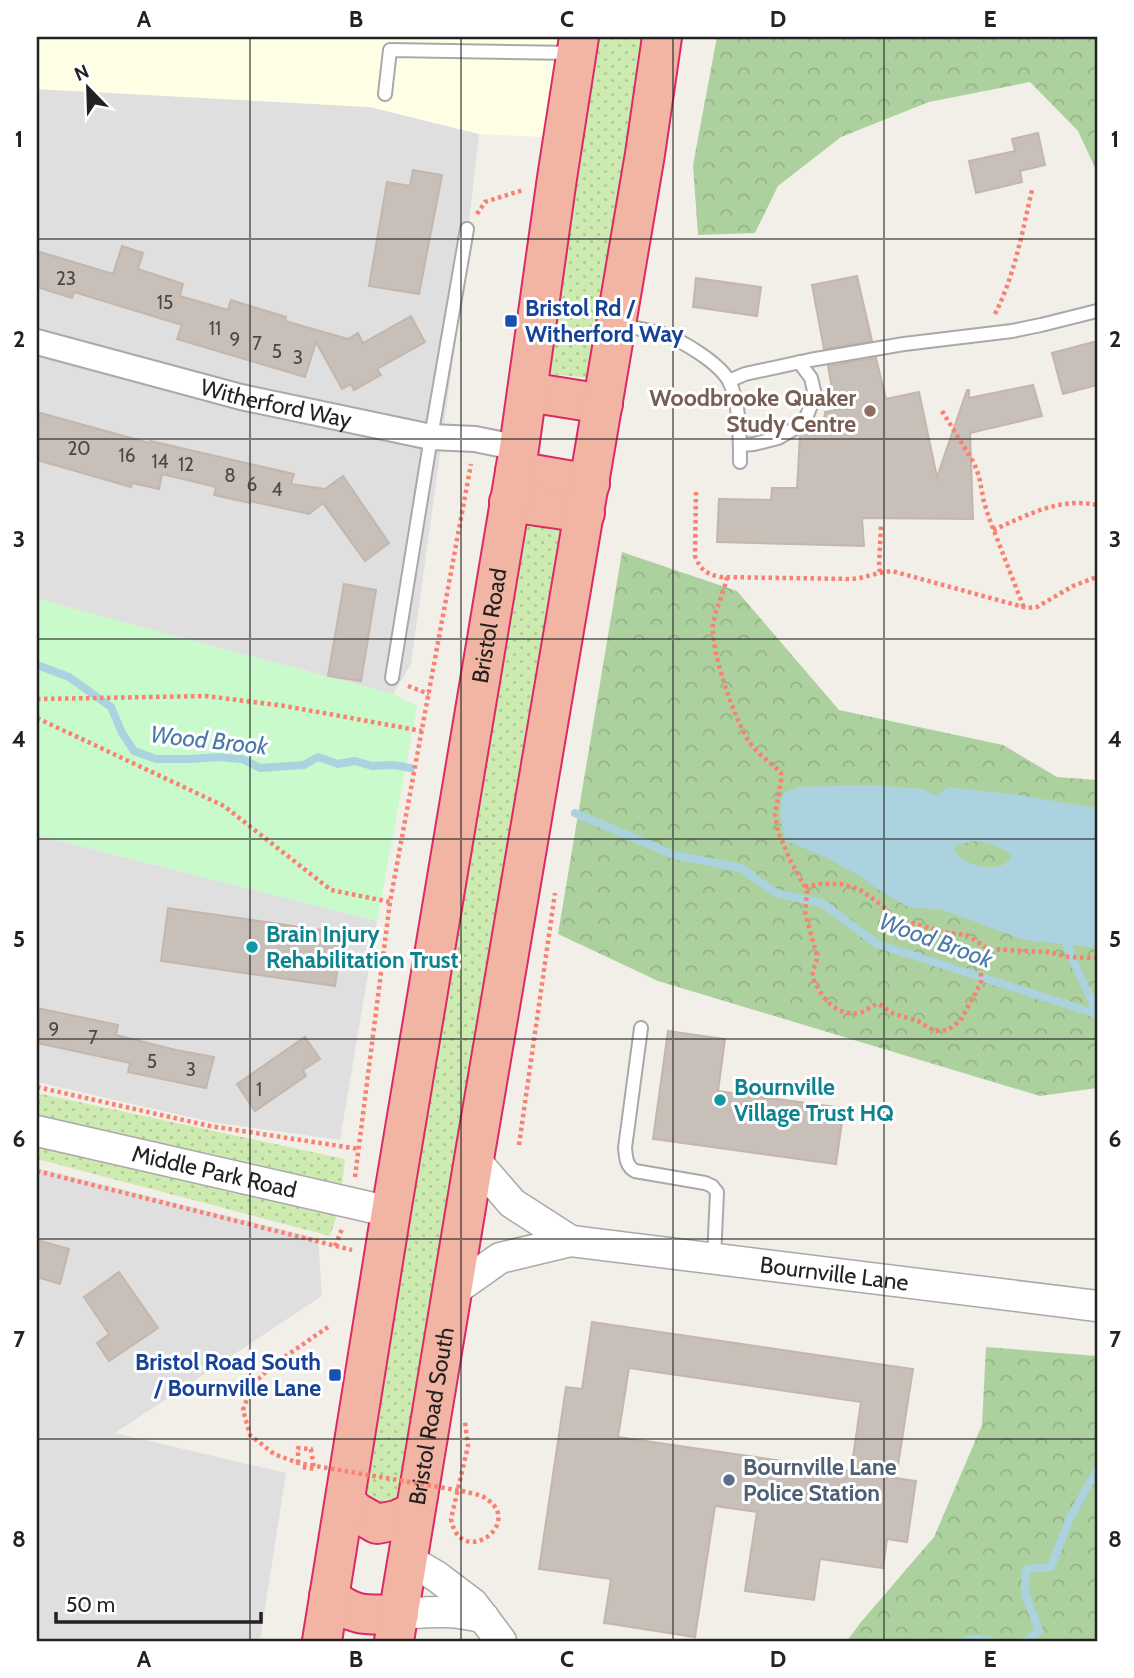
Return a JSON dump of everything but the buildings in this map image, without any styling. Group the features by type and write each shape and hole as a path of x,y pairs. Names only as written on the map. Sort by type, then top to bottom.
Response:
{"highway":[{"path":"471,1176 617,324 662,37"},
{"name":"Bristol Road","path":"391,1212 528,392 578,45"},
{"path":"528,392 603,404"},
{"path":"514,474 590,484"},
{"path":"514,474 590,484"},
{"name":"Bristol Road South","path":"396,1628 471,1176"},
{"path":"323,1641 391,1212"},
{"path":"345,1501 356,1512 377,1524 397,1520 414,1512"},
{"path":"337,1555 354,1547 373,1546 407,1559"},
{"path":"329,1596 338,1604 361,1615 396,1628"}],"street":[{"name":"Witherford Way","path":"37,342 241,397 431,437 475,439 514,474"},
{"name":"Middle Park Road","path":"37,1130 391,1212"},
{"name":"Bournville Lane","path":"471,1176 571,1241"},
{"name":"Bournville Lane","path":"452,1292 500,1258 571,1241 1097,1306"},
{"path":"407,1559 436,1576 473,1604 493,1630"},
{"path":"396,1628 433,1611 464,1612 493,1630"}],"lane":[{"path":"385,94 390,50 578,45"},
{"path":"391,678 467,229"},
{"path":"729,381 744,374 799,362 1041,325 1097,311"},
{"path":"617,324 663,334 688,345 729,381 736,406 740,462"},
{"path":"740,444 754,444 778,438 804,423 815,395 811,379 799,362"},
{"path":"641,1028 625,1148 626,1160 635,1171 712,1186 717,1192 714,1259"}],"path":[{"path":"467,229 485,202 557,178"},
{"path":"986,334 1013,272 1032,190"},
{"path":"943,411 977,469 993,530 1024,608"},
{"path":"37,1087 210,1126 359,1149 390,902 475,439"},
{"path":"696,492 695,556 699,566 708,574 727,577 852,579 892,572 1024,608 1037,607 1073,586 1097,577"},
{"path":"993,530 1040,510 1060,505 1074,502 1097,505"},
{"path":"880,572 881,526"},
{"path":"727,577 713,625 716,653 738,720 749,742 780,773 782,781 775,814 778,832 806,890 805,912 817,956 813,972 814,982 830,1005 841,1011 858,1013 879,1004 892,1013 918,1021 935,1031 948,1030 960,1021 981,982 981,968 988,949"},
{"path":"37,699 206,696 285,706 422,731"},
{"path":"37,718 224,806 331,890 390,902"},
{"path":"806,890 819,884 841,884 859,889 883,906 893,918 967,935 988,949 1097,958"},
{"path":"37,1171 383,1258"},
{"path":"300,1465 298,1448 312,1450 314,1469 300,1465 274,1454 250,1435 243,1410 252,1385 273,1365 328,1327"},
{"path":"300,1465 380,1477 448,1489 462,1491 489,1500 495,1506 498,1522 491,1536 476,1542 461,1538 452,1526 451,1519 452,1512 455,1498 458,1485 468,1446 465,1421"}],"shaded area":[{"path":"37,37 560,37 543,137 479,134 370,107 37,89"},
{"path":"37,89 370,107 479,134 455,345 411,664 393,694 37,599"},
{"path":"37,835 377,921 340,1140 211,1122 37,1082"},
{"path":"37,1168 316,1238 322,1296 115,1433 286,1473 260,1641 37,1641"}],"green space":[{"path":"594,37 645,37 593,378 548,374"},
{"path":"717,37 1097,37 1097,172 1078,131 1030,82 929,102 841,137 778,186 755,233 698,235 693,165"},
{"path":"517,519 572,528 397,1503 378,1511 363,1492"},
{"path":"622,552 737,591 839,710 1003,745 1057,777 1097,780 1097,1088 1040,1096 658,981 558,934"},
{"path":"37,599 393,694 417,706 377,921 37,835"},
{"path":"37,1093 345,1159 341,1194 37,1119"},
{"path":"37,1140 338,1212 330,1236 37,1159"},
{"path":"986,1347 1097,1356 1097,1641 847,1641 934,1537 982,1425"}],"water":[{"path":"868,785 923,789 935,796 948,787 1097,808 1097,944 1090,947 1025,940 943,910 908,907 823,856 786,841 781,817 783,793 799,787","holes":["974,841 989,843 1002,849 1011,855 1010,860 994,867 967,862 954,849 957,845"]}],"waterway":[{"name":"Wood Brook","path":"37,665 69,677 111,707 122,733 134,751 156,759 242,759 260,768 304,765 318,757 338,764 355,761 372,766 411,768"},
{"name":"Wood Brook","path":"575,813 674,855 741,868 776,893 822,903 877,944 1097,1014"},
{"path":"1067,944 1070,952"},
{"path":"1072,958 1097,1012"},
{"path":"1027,1641 1039,1631 1025,1593 1026,1569 1051,1567 1070,1518 1097,1470"},
{"path":"965,1641 989,1641"}],"place":[{"name":"Bristol Rd / Witherford Way","path":"511,321"},
{"name":"Woodbrooke Quaker Study Centre","path":"870,411"},
{"name":"Brain Injury Rehabilitation Trust","path":"252,947"},
{"name":"Bournville Village Trust HQ","path":"720,1100"},
{"name":"Bristol Road South / Bournville Lane","path":"335,1375"},
{"name":"Bournville Lane Police Station","path":"729,1480"}]}
